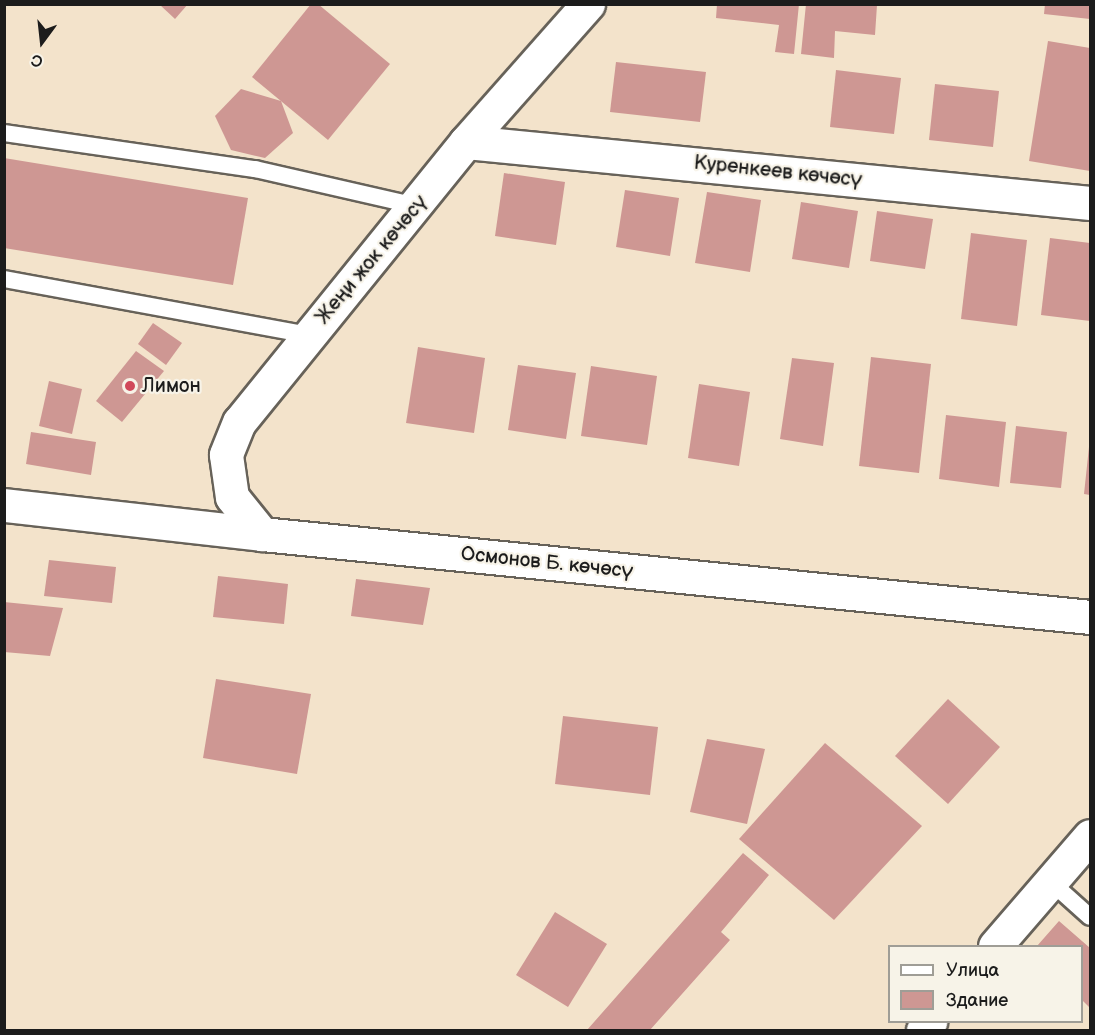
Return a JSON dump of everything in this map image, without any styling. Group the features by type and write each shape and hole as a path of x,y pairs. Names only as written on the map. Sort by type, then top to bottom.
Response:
{"main road":[{"name":"Жеңи жок көчөсү","path":"262,534 232,497 226,455 239,422 417,207 466,142 588,4"},
{"name":"Куренкеев көчөсү","path":"466,142 1090,203"},
{"name":"Осмонов Б. көчөсү","path":"4,505 262,534 1090,617"},
{"path":"996,945 1090,836"}],"lane":[{"path":"4,133 255,169 417,207"},
{"path":"4,279 310,335"},
{"path":"1051,882 1090,917"}],"building":[{"path":"159,4 188,4 175,19"},
{"path":"311,4 318,4 390,64 328,140 252,77"},
{"path":"717,4 799,4 794,54 775,52 779,25 716,18"},
{"path":"806,4 877,5 875,35 835,31 834,58 801,54"},
{"path":"1045,4 1090,4 1090,19 1044,14"},
{"path":"1048,41 1090,48 1090,171 1029,161"},
{"path":"616,62 706,72 700,122 610,112"},
{"path":"836,70 901,78 894,134 830,127"},
{"path":"935,84 999,91 993,147 929,140"},
{"path":"241,89 281,101 293,133 265,158 231,150 215,116"},
{"path":"4,158 248,198 233,285 4,248"},
{"path":"504,173 565,182 556,245 495,236"},
{"path":"625,190 679,198 670,256 616,247"},
{"path":"707,192 761,200 750,272 695,263"},
{"path":"801,202 858,211 849,268 792,259"},
{"path":"877,211 933,219 925,269 870,261"},
{"path":"971,233 1027,240 1017,326 961,319"},
{"path":"1050,238 1090,243 1090,321 1041,315"},
{"path":"153,323 182,343 166,365 138,344"},
{"path":"418,347 485,358 474,433 406,423"},
{"name":"Лимон","path":"136,351 164,371 122,422 96,401"},
{"path":"871,357 931,364 919,473 859,466"},
{"path":"792,358 834,363 823,446 780,439"},
{"path":"518,365 576,373 566,439 508,430"},
{"path":"591,366 657,376 647,445 581,436"},
{"path":"49,381 82,389 72,434 39,426"},
{"path":"699,384 750,392 739,466 688,458"},
{"path":"946,415 1006,422 999,487 939,479"},
{"path":"1016,426 1067,432 1061,488 1010,483"},
{"path":"31,432 96,442 91,475 26,464"},
{"path":"1090,447 1090,495 1084,494"},
{"path":"49,560 116,567 112,603 44,596"},
{"path":"218,576 288,584 284,624 213,617"},
{"path":"356,579 430,588 423,625 351,616"},
{"path":"4,602 63,608 50,656 4,652"},
{"path":"216,679 311,694 297,774 203,758"},
{"path":"948,699 1000,747 948,804 895,756"},
{"path":"563,716 658,727 650,795 555,784"},
{"path":"707,739 765,749 747,824 690,812"},
{"path":"825,743 922,826 834,920 739,839"},
{"path":"743,853 769,875 721,932 730,940 650,1030 587,1030"},
{"path":"555,912 607,944 568,1007 516,975"},
{"path":"1059,921 1090,948 1090,1008 1083,1001 1083,945 1038,945"}],"place":[{"name":"Лимон","path":"130,386"}]}
